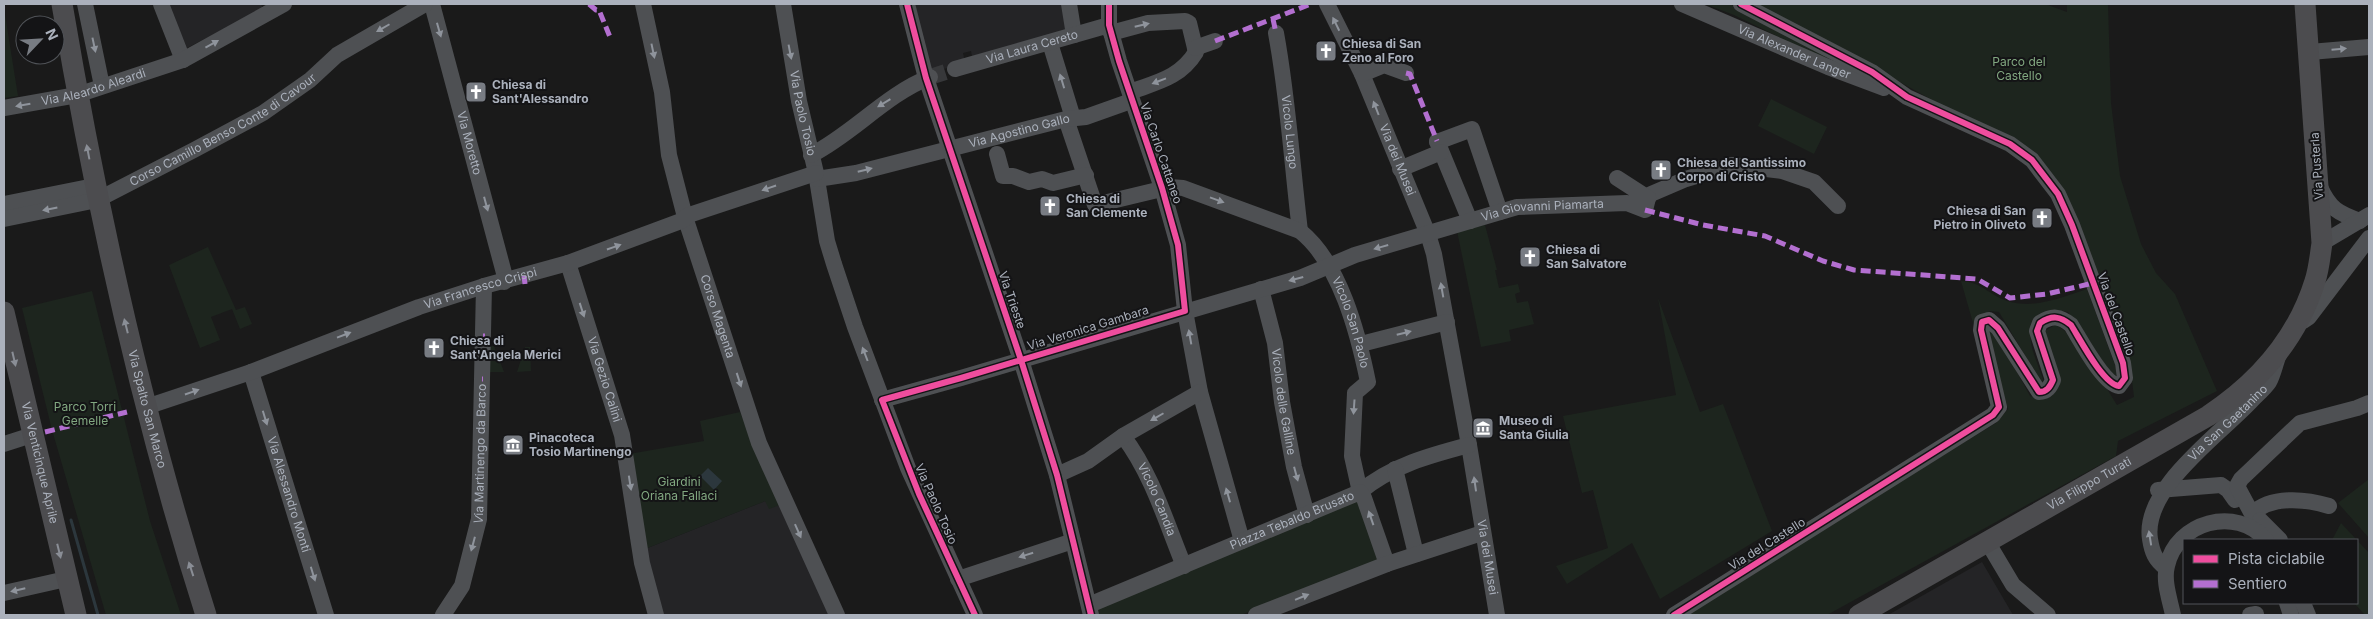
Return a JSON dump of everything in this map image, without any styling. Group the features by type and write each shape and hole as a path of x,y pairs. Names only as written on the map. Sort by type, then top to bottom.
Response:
{"main road":[{"name":"Via Spalto San Marco","path":"62,4 96,193 146,407 181,536 206,615"},
{"name":"Via Pusterla","path":"2297,325 2316,280 2322,243 2310,52 2305,4"},
{"name":"Via Venticinque Aprile","path":"4,312 76,615"},
{"name":"Via Filippo Turati","path":"1859,615 1988,543 2224,406 2257,377 2281,350 2297,325"}],"street":[{"path":"85,4 102,86"},
{"path":"161,4 183,60"},
{"name":"Via Aleardo Aleardi","path":"4,108 77,95 183,60 284,4"},
{"name":"Corso Camillo Benso Conte di Cavour","path":"4,219 96,193 263,112 310,80 337,55 425,4"},
{"name":"Via Moretto","path":"432,4 504,273 504,282"},
{"name":"Corso Magenta","path":"643,4 662,92 669,155 685,217 759,443 837,615"},
{"name":"Via Paolo Tosio","path":"783,4 788,42 830,248 855,327 882,400 919,494 974,615"},
{"name":"Via Trieste","path":"907,4 949,149 1021,360 1057,475 1088,612"},
{"path":"1069,4 1074,35"},
{"name":"Via Carlo Cattaneo","path":"1109,4 1110,29 1130,97 1166,187 1178,245 1185,311 1200,392 1242,541"},
{"name":"Via dei Musei","path":"1327,4 1362,74 1428,234 1441,284 1448,322 1497,615"},
{"name":"Via Alexander Langer","path":"1682,4 1828,67 1907,97"},
{"name":"Via del Castello","path":"1674,615 1993,415 1999,407 1981,330 1982,322 1986,320 1994,323 2039,392 2044,392 2049,388 2053,380 2038,331 2040,323 2055,317 2063,319 2070,325 2108,380 2114,385 2119,386 2125,378 2123,363 2072,225 2058,194 2032,160 2010,144 1907,97 1872,72 1741,4"},
{"name":"Via Laura Cereto","path":"955,69 1074,35 1148,24 1185,21 1189,23 1195,48"},
{"name":"Vicolo Lungo","path":"1276,33 1286,84 1288,127 1300,231"},
{"path":"1195,48 1215,41"},
{"path":"1050,43 1095,205 1166,187 1183,188 1300,231"},
{"path":"2310,52 2369,47"},
{"name":"Via Agostino Gallo","path":"816,176 856,173 949,149 994,144 1070,119 1086,117 1166,79 1187,66 1196,52 1195,48"},
{"path":"1362,74 1384,65 1406,73"},
{"path":"811,155 835,142 878,106 928,78"},
{"path":"1400,169 1438,145 1472,129 1500,212"},
{"path":"994,144 1003,176 1013,176 1028,182 1042,179 1053,183 1086,175"},
{"path":"1438,145 1470,221"},
{"name":"Via Giovanni Piamarta","path":"1428,234 1517,207 1627,203 1645,210 1651,194 1679,182 1732,165 1782,171 1814,182 1838,206"},
{"name":"Via Francesco Crispi","path":"146,407 251,372 420,307 484,286 568,263 629,242 681,221 685,217 816,176"},
{"path":"1617,178 1648,198"},
{"path":"2318,184 2327,203 2335,210 2364,218"},
{"path":"4,204 96,193"},
{"path":"2322,243 2364,218"},
{"name":"Vicolo San Paolo","path":"1300,231 1308,237 1331,267 1361,344 1368,382 1355,393 1352,456 1360,492"},
{"name":"Via Veronica Gambara","path":"882,400 1331,267 1355,255 1428,234"},
{"path":"2297,325 2309,317 2369,238"},
{"name":"Via Gezio Calini","path":"568,263 622,435 642,563 656,615"},
{"name":"Via Martinengo da Barco","path":"443,615 462,586 479,519 484,286"},
{"name":"Vicolo delle Galline","path":"1260,288 1275,343 1282,402 1294,467 1307,516"},
{"path":"1361,344 1448,322"},
{"name":"Via San Gaetanino","path":"2166,568 2158,562 2152,553 2148,528 2160,490 2269,382 2281,350"},
{"name":"Via Alessandro Monti","path":"251,372 326,615"},
{"path":"1057,475 1088,461 1124,436 1200,392"},
{"path":"2242,511 2248,503 2238,490 2237,486 2241,479 2300,424 2356,408 2369,402"},
{"path":"4,444 32,435"},
{"name":"Vicolo Candia","path":"1124,436 1135,451 1158,501 1184,566"},
{"path":"1360,492 1373,481 1395,470 1469,445"},
{"path":"1395,470 1416,554"},
{"path":"2160,490 2221,484 2242,511 2250,526 2265,539"},
{"name":"Piazza Tebaldo Brusato","path":"1088,612 1184,566 1307,516 1360,492 1364,498 1387,564"},
{"path":"2173,615 2166,568 2170,554 2179,539 2207,524 2225,520 2242,511 2281,502 2308,501 2329,506"},
{"path":"2242,511 2279,539"},
{"path":"1256,615 1387,564 1482,533"},
{"path":"958,579 1073,541"},
{"path":"1988,543 2013,585 2048,615"},
{"path":"4,593 66,579"}],"shaded area":[{"path":"168,4 261,4 263,9 187,48"},
{"path":"913,4 1067,4 1069,33 972,56 971,51 963,53 965,63 930,73"},
{"path":"708,468 722,481 714,490 700,476"},
{"path":"765,501 780,505 829,615 662,615 645,549"},
{"path":"1982,562 2013,615 1888,615"}],"green space":[{"path":"1705,4 1730,4 1868,73 1810,52 1734,15"},
{"name":"Parco del Castello","path":"1750,4 2045,4 2067,12 2067,4 2108,4 2111,103 2120,176 2141,244 2156,273 2175,294 2217,391 2118,441 2116,456 1827,615 1680,615 1996,423 2008,409 1987,334 1989,329 1998,337 2030,396 2043,398 2051,396 2059,386 2043,332 2055,325 2071,337 2080,348 2117,405 2134,397 2130,364 2062,190 1934,101 1830,43"},
{"path":"4,8 18,96 4,98"},
{"path":"1771,99 1827,127 1814,154 1758,126"},
{"path":"1485,225 1497,270 1495,270 1499,288 1518,284 1520,292 1515,294 1517,303 1528,301 1534,324 1509,330 1511,341 1481,347 1457,231"},
{"path":"208,247 236,310 245,307 252,324 240,329 232,309 211,317 220,340 200,348 169,265"},
{"path":"1961,281 1972,283 2010,302 2021,304 2044,302 2087,289 2118,373 2115,379 2068,312 2057,310 2039,314 2031,330 2032,346 2043,379 2042,384 1999,312 1990,311 1973,323"},
{"name":"Parco Torri Gemelle","path":"92,291 150,521 181,615 106,615 52,430 22,308"},
{"path":"1658,298 1700,412 1723,404 1772,531 1660,599 1632,543 1567,584 1556,566 1608,548 1593,490 1582,493 1563,416 1676,395"},
{"path":"490,346 494,346 504,372 489,372"},
{"path":"525,347 530,347 531,371 517,372"},
{"name":"Giardini Oriana Fallaci","path":"740,412 780,505 769,509 765,501 645,549 629,454 704,441 700,421"},
{"path":"2369,479 2369,538 2338,503"},
{"path":"1357,500 1379,560 1241,615 1097,615 1096,606"},
{"path":"2341,523 2356,539 2333,539"},
{"path":"2358,541 2369,553 2369,615 2365,615 2355,604 2358,604"}],"waterway":[{"path":"71,520 98,615"}],"tunnel":[{"path":"930,77 955,69"}],"marked path":[{"path":"589,4 596,10 599,10 610,37"},
{"path":"1215,41 1311,4"},
{"path":"1273,19 1276,33"},
{"path":"1406,73 1410,74 1437,141"},
{"path":"1645,210 1703,225 1765,236 1823,261 1854,270 1977,279 2010,298 2047,294 2093,283"},
{"path":"524,276 525,284"},
{"path":"45,432 127,412"}],"cycle path":[{"path":"907,4 926,78 1021,360 1057,475 1091,615"},
{"path":"975,615 919,494 882,400 1185,311 1178,245 1162,188 1119,61 1109,25 1109,4"},
{"path":"1674,615 1993,415 1999,407 1981,330 1982,322 1989,320 1998,328 2039,392 2048,389 2053,380 2037,331 2040,323 2052,318 2060,318 2071,325 2106,378 2119,386 2125,378 2123,363 2072,225 2058,194 2032,160 2010,144 1907,97 1872,72 1741,4"}],"place":[{"name":"Chiesa di San Zeno al Foro","path":"1326,51"},
{"name":"Chiesa di Sant'Alessandro","path":"476,92"},
{"name":"Chiesa del Santissimo Corpo di Cristo","path":"1661,170"},
{"name":"Chiesa di San Clemente","path":"1050,206"},
{"name":"Chiesa di San Pietro in Oliveto","path":"2042,218"},
{"name":"Chiesa di San Salvatore","path":"1530,257"},
{"name":"Chiesa di Sant'Angela Merici","path":"434,348"},
{"name":"Museo di Santa Giulia","path":"1483,428"},
{"name":"Pinacoteca Tosio Martinengo","path":"513,445"}]}
